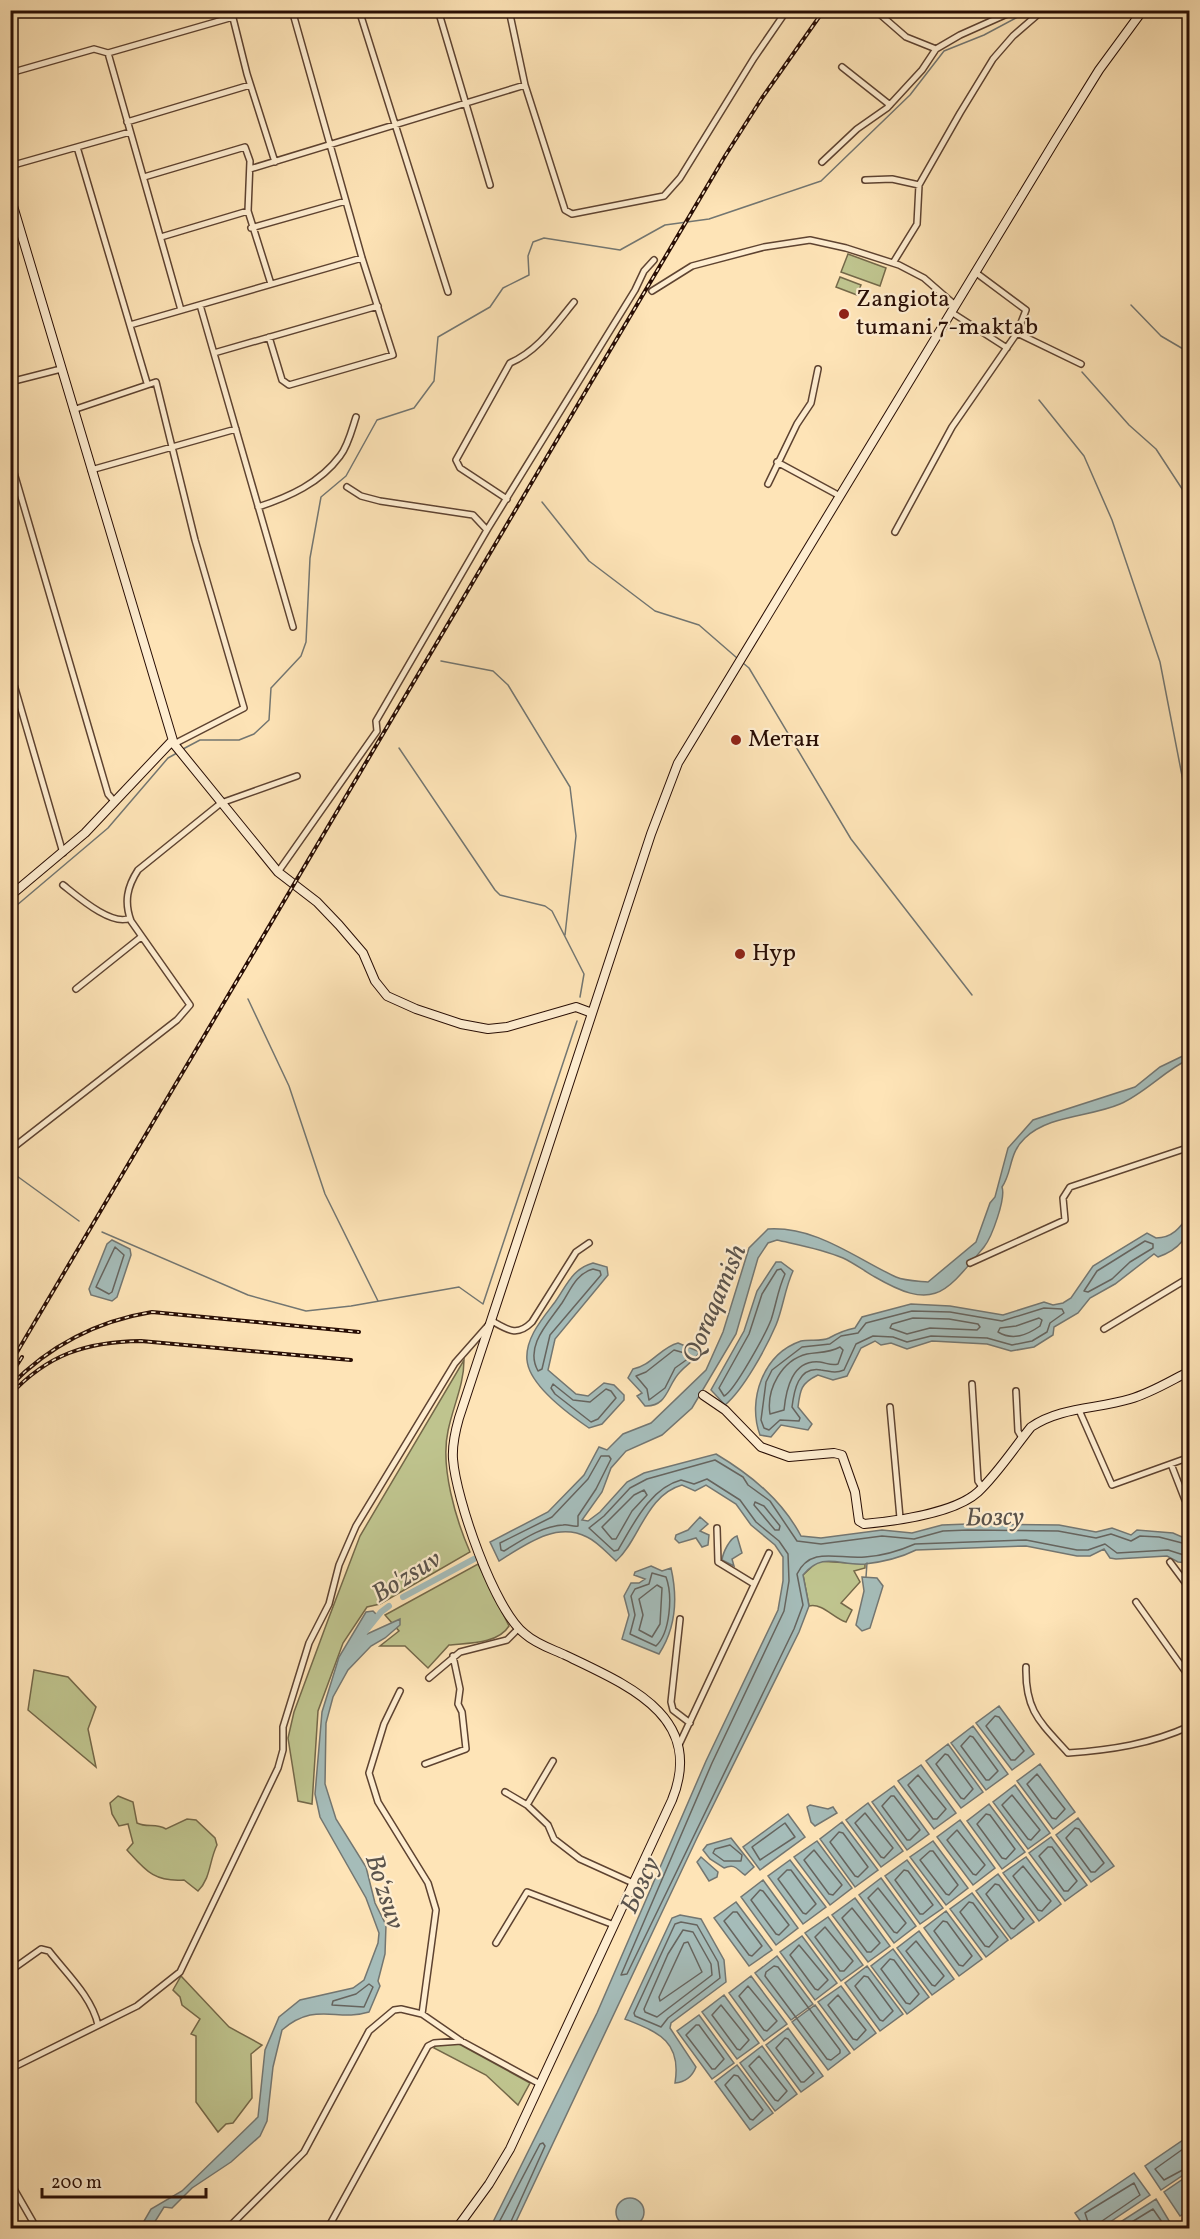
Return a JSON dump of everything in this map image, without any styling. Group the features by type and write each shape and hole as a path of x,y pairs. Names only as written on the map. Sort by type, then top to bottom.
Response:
{"main road":[{"path":"457,2229 496,2173 540,2084 675,1790 680,1772 678,1747 669,1721 652,1703 588,1666 532,1639 518,1629 504,1606 475,1544 460,1494 454,1462 457,1425 592,1013 672,778 838,495 1099,70 1143,10"},
{"path":"10,196 173,742 185,759 278,872 328,912 363,953 380,990 395,1000 461,1024 488,1029 507,1027 589,1005 597,999"},
{"path":"10,896 63,853 173,742"},
{"path":"576,1007 592,1013"},
{"path":"703,1395 726,1410 761,1447 789,1456 834,1453 842,1455 855,1492 860,1523 880,1523 943,1510 960,1503 982,1487 1022,1438 1042,1420 1057,1413 1133,1399 1190,1371"}],"street":[{"path":"231,10 250,85 275,162"},
{"path":"269,337 282,380 289,385 393,355 362,258 292,10"},
{"path":"359,10 448,292"},
{"path":"438,10 490,185"},
{"path":"509,10 525,85 565,210 572,214 664,196 686,169 754,58 787,10"},
{"path":"875,10 906,37 936,49"},
{"path":"822,162 857,129 890,105 922,70 936,49 960,35 1016,10"},
{"path":"893,263 917,224 920,185 993,59 1013,36 1043,10"},
{"path":"10,73 94,49 108,53 233,17"},
{"path":"108,53 181,310"},
{"path":"842,67 890,105"},
{"path":"127,122 250,85"},
{"path":"250,169 525,85"},
{"path":"10,166 130,132"},
{"path":"77,147 147,383"},
{"path":"144,177 245,147 250,161 248,211 251,228 271,284"},
{"path":"865,180 892,180 920,185"},
{"path":"251,228 346,201"},
{"path":"161,237 248,211"},
{"path":"652,291 692,266 764,247 810,240 846,248 893,263 924,279 953,308 1007,348"},
{"path":"130,325 362,258"},
{"path":"278,872 377,731 376,721 384,706 487,530 635,290 644,271 654,260"},
{"path":"895,532 952,427 1017,333 1026,310 975,272"},
{"path":"507,499 460,468 456,460 510,363 526,356 550,333 574,302"},
{"path":"200,305 293,627"},
{"path":"214,353 378,306"},
{"path":"1017,333 1081,364"},
{"path":"10,382 61,369"},
{"path":"768,484 797,424 812,403 818,369"},
{"path":"73,410 147,383 156,382 195,540 244,708 173,742"},
{"path":"258,507 285,498 315,481 341,455 356,417"},
{"path":"91,470 236,429"},
{"path":"10,459 108,794 115,802"},
{"path":"777,462 838,495"},
{"path":"347,487 361,496 380,501 473,515 487,530"},
{"path":"10,671 63,853"},
{"path":"10,1150 169,1027 185,1013 190,1005 130,918 126,906 130,883 138,870 221,803 297,777"},
{"path":"63,885 96,909 123,921 130,918"},
{"path":"76,990 141,937"},
{"path":"970,1263 1065,1220 1063,1198 1070,1187 1190,1147"},
{"path":"10,2069 137,2006 180,1972 273,1781 283,1750 284,1727 309,1643 329,1604 339,1566 356,1526 455,1362 492,1321 514,1332 523,1331 576,1252 590,1243"},
{"path":"1104,1329 1190,1277"},
{"path":"972,1384 978,1481 982,1487"},
{"path":"1016,1391 1018,1431 1022,1438"},
{"path":"890,1407 900,1518"},
{"path":"1079,1410 1112,1485 1190,1457"},
{"path":"1171,1464 1185,1500 1190,1499"},
{"path":"717,1528 718,1562 754,1584"},
{"path":"678,1747 769,1553"},
{"path":"1170,1562 1190,1589"},
{"path":"1136,1602 1190,1678"},
{"path":"680,1619 671,1702 673,1710 690,1723"},
{"path":"429,1678 453,1656 507,1640 518,1629"},
{"path":"425,1764 466,1749 462,1712 458,1704 460,1689 453,1656"},
{"path":"1026,1667 1025,1692 1039,1721 1068,1753 1110,1750 1166,1737 1190,1726"},
{"path":"400,1691 384,1724 369,1773 378,1802 428,1883 436,1910 422,2014"},
{"path":"527,1805 553,1761"},
{"path":"505,1792 527,1805 548,1826 554,1839 580,1859 633,1883"},
{"path":"496,1943 527,1892 614,1924"},
{"path":"10,1971 41,1949 49,1951 81,1991 96,2015 98,2025"},
{"path":"228,2229 304,2152 374,2025 394,2010 401,2009 422,2014 461,2042 540,2084"},
{"path":"328,2229 428,2046 434,2043 461,2042"},
{"path":"10,2182 33,2222 34,2229"}],"green space":[{"path":"848,254 886,268 880,286 841,272"},
{"path":"840,277 861,285 857,295 836,287"},
{"path":"464,1360 460,1387 448,1431 446,1461 455,1509 470,1552 380,1604 367,1607 343,1643 318,1711 312,1804 298,1801 288,1738 294,1712 328,1620 360,1536"},
{"path":"818,1561 865,1564 865,1568 854,1571 860,1582 841,1603 852,1610 846,1622 819,1607 809,1606 803,1575"},
{"path":"478,1564 509,1626 504,1632 482,1642 449,1645 428,1668 405,1646 380,1646 399,1631 385,1615"},
{"path":"34,1670 68,1677 96,1707 88,1729 96,1767 28,1710"},
{"path":"118,1796 133,1802 137,1823 166,1829 187,1819 196,1820 215,1838 217,1845 208,1875 198,1891 184,1880 165,1879 151,1874 127,1850 133,1843 128,1824 119,1826 112,1814 110,1803"},
{"path":"181,1976 229,2027 262,2045 251,2054 252,2098 233,2123 226,2124 218,2132 196,2102 196,2036 191,2034 200,2019 182,2005 180,1997 173,1990"},
{"path":"459,2044 530,2083 518,2105 486,2075 434,2048 436,2045"}],"water":[{"name":"Бозсу","path":"1189,1053 1189,1059 1120,1104 1046,1125 1025,1138 1013,1156 1002,1187 1000,1208 987,1242 958,1277 937,1293 925,1295 911,1293 827,1252 777,1240 768,1243 758,1258 736,1334 692,1408 662,1435 626,1451 611,1468 602,1492 582,1520 588,1521 600,1512 627,1482 644,1473 716,1454 764,1489 785,1511 801,1536 821,1538 882,1530 912,1533 942,1525 968,1524 1059,1525 1096,1532 1112,1528 1131,1535 1137,1530 1173,1533 1189,1540 1189,1563 1178,1562 1167,1556 1116,1559 1110,1558 1104,1549 1090,1556 1077,1556 1026,1546 916,1550 878,1562 856,1564 832,1561 817,1563 810,1568 803,1575 809,1606 799,1632 697,1838 513,2228 490,2228 597,2013 706,1761 778,1610 783,1581 783,1557 775,1545 751,1525 736,1504 706,1485 695,1491 682,1485 670,1490 660,1498 616,1561 595,1542 575,1533 552,1533 541,1537 499,1561 490,1542 548,1512 584,1475 599,1447 607,1450 623,1434 651,1423 706,1370 723,1332 749,1248 768,1229 786,1229 819,1238 896,1277 928,1282 976,1242 990,1203 995,1197 1008,1148 1033,1120 1135,1087 1160,1067"},
{"path":"1189,1215 1186,1236 1177,1246 1158,1257 1154,1254 1115,1284 1090,1298 1078,1313 1054,1327 1053,1335 1034,1347 1011,1351 987,1344 932,1341 907,1349 891,1343 881,1345 875,1341 861,1348 847,1376 833,1380 818,1375 805,1384 798,1407 812,1424 808,1430 781,1425 771,1437 760,1435 756,1421 756,1407 761,1380 777,1356 788,1347 801,1341 826,1339 855,1328 862,1317 911,1304 950,1306 1003,1315 1044,1302 1053,1305 1063,1303 1071,1298 1093,1266 1147,1233 1156,1238 1171,1234"},
{"path":"112,1240 130,1249 131,1255 117,1297 112,1301 91,1295 89,1289 107,1244"},
{"path":"776,1262 781,1262 793,1271 776,1325 754,1368 740,1389 725,1405 711,1390 744,1331 757,1291"},
{"path":"593,1263 607,1267 608,1275 555,1339 548,1370 576,1394 588,1396 604,1383 614,1385 624,1395 624,1400 602,1424 589,1428 542,1389 529,1370 527,1352 540,1322 571,1278 580,1269"},
{"path":"678,1343 700,1352 676,1377 663,1399 653,1405 645,1406 637,1396 642,1393 628,1378 633,1369"},
{"path":"700,1517 708,1524 700,1531 709,1535 708,1545 702,1547 696,1538 679,1543 675,1539 676,1535 688,1530"},
{"path":"737,1536 742,1553 732,1559 734,1566 722,1560 727,1546"},
{"path":"651,1566 662,1571 671,1568 675,1602 669,1634 659,1654 622,1639 629,1615 624,1596 631,1583 639,1583 645,1579 634,1575 635,1572"},
{"path":"862,1577 877,1578 883,1586 870,1628 862,1631 856,1625 864,1591"},
{"path":"373,1611 378,1616 364,1630 367,1634 400,1619 400,1625 371,1646 348,1670 333,1697 326,1723 325,1784 336,1819 366,1867 375,1903 386,1925 385,1954 378,1981 380,1986 369,2012 305,2016 282,2030 273,2067 267,2121 260,2136 231,2162 192,2188 172,2208 164,2207 151,2228 140,2228 151,2209 182,2191 258,2117 265,2050 279,2017 300,2000 353,1988 364,1980 378,1943 379,1933 366,1898 320,1817 315,1794 322,1712 339,1657 366,1612"},
{"path":"999,1706 1034,1754 1012,1770 976,1723"},
{"path":"973,1726 1008,1774 986,1790 951,1743"},
{"path":"948,1744 983,1792 961,1808 926,1761"},
{"path":"1040,1764 1075,1812 1053,1829 1017,1781"},
{"path":"921,1765 956,1813 934,1829 898,1781"},
{"path":"1015,1785 1050,1833 1028,1849 993,1802"},
{"path":"894,1786 929,1834 907,1850 872,1802"},
{"path":"868,1803 903,1851 881,1867 846,1820"},
{"path":"989,1804 1025,1852 1002,1869 967,1821"},
{"path":"810,1805 828,1809 833,1807 837,1813 815,1826 811,1822 807,1807"},
{"path":"788,1814 805,1837 760,1870 743,1847"},
{"path":"1078,1818 1114,1866 1091,1882 1056,1835"},
{"path":"960,1820 995,1868 973,1885 937,1837"},
{"path":"842,1822 878,1870 855,1887 820,1839"},
{"path":"1051,1837 1087,1885 1065,1901 1029,1853"},
{"path":"731,1838 754,1867 745,1875 734,1867 724,1868 710,1859 703,1850 707,1845"},
{"path":"817,1841 852,1888 830,1905 794,1857"},
{"path":"933,1841 968,1888 946,1905 910,1857"},
{"path":"701,1857 718,1872 717,1877 709,1881 697,1862"},
{"path":"1026,1857 1061,1904 1039,1921 1003,1873"},
{"path":"790,1860 826,1907 803,1924 768,1876"},
{"path":"907,1860 943,1908 920,1924 885,1876"},
{"path":"998,1874 1034,1922 1011,1939 976,1891"},
{"path":"881,1878 916,1926 894,1943 859,1895"},
{"path":"763,1880 798,1928 776,1945 741,1897"},
{"path":"972,1893 1008,1940 986,1957 950,1909"},
{"path":"855,1898 890,1946 868,1962 832,1915"},
{"path":"736,1902 772,1950 749,1966 714,1918"},
{"path":"946,1911 982,1959 959,1976 924,1928"},
{"path":"680,1915 701,1919 724,1960 726,1982 671,2023 670,2028 696,2067 688,2078 675,2083 675,2057 671,2047 657,2034 625,2019 672,1918"},
{"path":"828,1917 863,1965 841,1981 805,1933"},
{"path":"919,1931 954,1979 932,1995 897,1948"},
{"path":"802,1936 837,1983 815,2000 780,1952"},
{"path":"893,1949 929,1997 907,2014 871,1966"},
{"path":"777,1956 813,2004 791,2020 755,1973"},
{"path":"867,1966 903,2014 880,2031 845,1983"},
{"path":"751,1976 787,2024 764,2041 729,1993"},
{"path":"841,1986 876,2033 854,2050 818,2002"},
{"path":"724,1995 759,2043 737,2059 702,2012"},
{"path":"815,2005 850,2053 828,2070 792,2022"},
{"path":"699,2015 734,2063 712,2079 677,2031"},
{"path":"788,2028 823,2076 801,2092 766,2045"},
{"path":"762,2046 797,2094 775,2111 740,2063"},
{"path":"737,2065 773,2113 750,2130 715,2082"},
{"path":"1189,2136 1189,2171 1161,2190 1145,2166"},
{"path":"1134,2173 1150,2195 1101,2228 1085,2228 1075,2213"},
{"path":"1189,2175 1189,2210 1180,2216 1164,2192"},
{"path":"630,2198 640,2202 644,2212 640,2222 630,2226 620,2222 616,2212 620,2202"},
{"path":"1156,2199 1171,2224 1164,2228 1111,2228"}],"waterway":[{"path":"183,749 200,740 239,740 254,734 269,720 271,688 301,656 306,642 310,558 321,497 346,476 377,420 414,408 434,381 438,337 490,307 503,288 529,275 528,256 533,242 544,238 620,250 665,225 709,219 821,181 910,95 944,51 984,35 1031,10"},
{"path":"1131,305 1161,336 1190,353"},
{"path":"1082,372 1129,425 1156,449 1190,501"},
{"path":"1039,400 1084,456 1112,520 1160,662 1190,817"},
{"path":"542,502 589,561 655,611 699,625 737,658"},
{"path":"441,661 493,671 508,685 570,787 576,836 565,935"},
{"path":"743,663 749,668 851,839 972,995"},
{"path":"399,748 495,890 500,895 545,906 552,911 584,974 580,997"},
{"path":"10,911 108,828 168,758 177,753"},
{"path":"248,999 289,1086 325,1194 378,1301"},
{"path":"102,1232 248,1295 306,1311 351,1306 459,1287 483,1304 577,1021"},
{"path":"10,1171 79,1221"},
{"name":"Bo'zsuv","path":"403,1597 474,1559"},
{"path":"866,1577 867,1563"},
{"name":"Bo'zsuv","path":"360,1638 381,1612 389,1606"}],"railway":[{"path":"10,1364 725,156 762,98 824,10"},
{"path":"10,1386 41,1359 75,1337 112,1322 152,1312 359,1332"},
{"path":"10,1395 39,1369 54,1360 85,1348 121,1342 141,1341 351,1360"},
{"path":"10,1376 22,1357"}],"place":[{"name":"Zangiota tumani 7-maktab","path":"844,314"},
{"name":"Метан","path":"736,740"},
{"name":"Нур","path":"740,954"}],"water label":[{"name":"Qoraqamish","path":"715,1304"},
{"name":"Boʻzsuv","path":"384,1892"}]}
